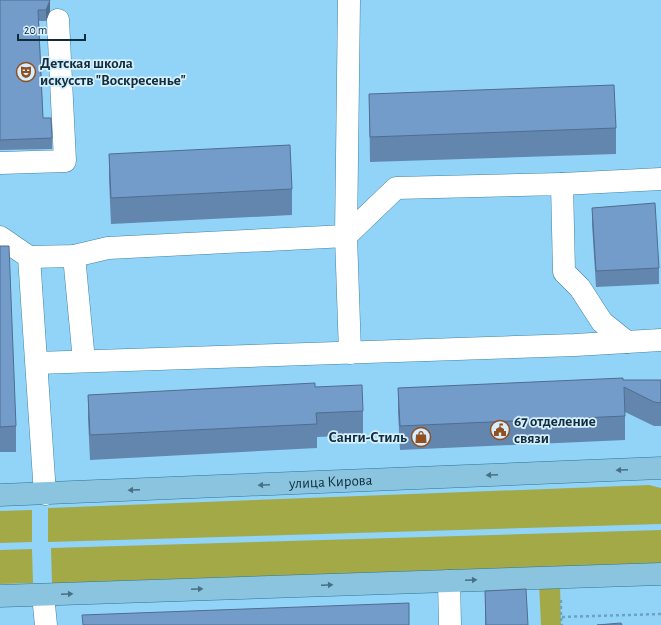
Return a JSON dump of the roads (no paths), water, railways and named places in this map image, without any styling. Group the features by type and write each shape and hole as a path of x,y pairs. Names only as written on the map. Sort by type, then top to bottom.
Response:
{"main road":[{"name":"улица Кирова","path":"0,495 661,468"},
{"path":"0,596 661,574"}],"lane":[{"path":"349,0 346,236 350,353"},
{"path":"0,163 65,161 58,20"},
{"path":"0,237 29,257 74,256 108,248 346,236 396,188 562,184 661,179"},
{"path":"562,184 564,272 580,288 602,322 627,342"},
{"path":"74,256 84,361"},
{"path":"29,257 45,494"},
{"path":"37,363 350,353 661,340"},
{"path":"449,581 450,625"},
{"path":"43,595 46,625"}],"place":[{"name":"Детская школа искусств \"Воскресенье\"","path":"26,72"},
{"name":"67 отделение связи","path":"500,430"},
{"name":"Санги-Стиль","path":"421,437"}]}
